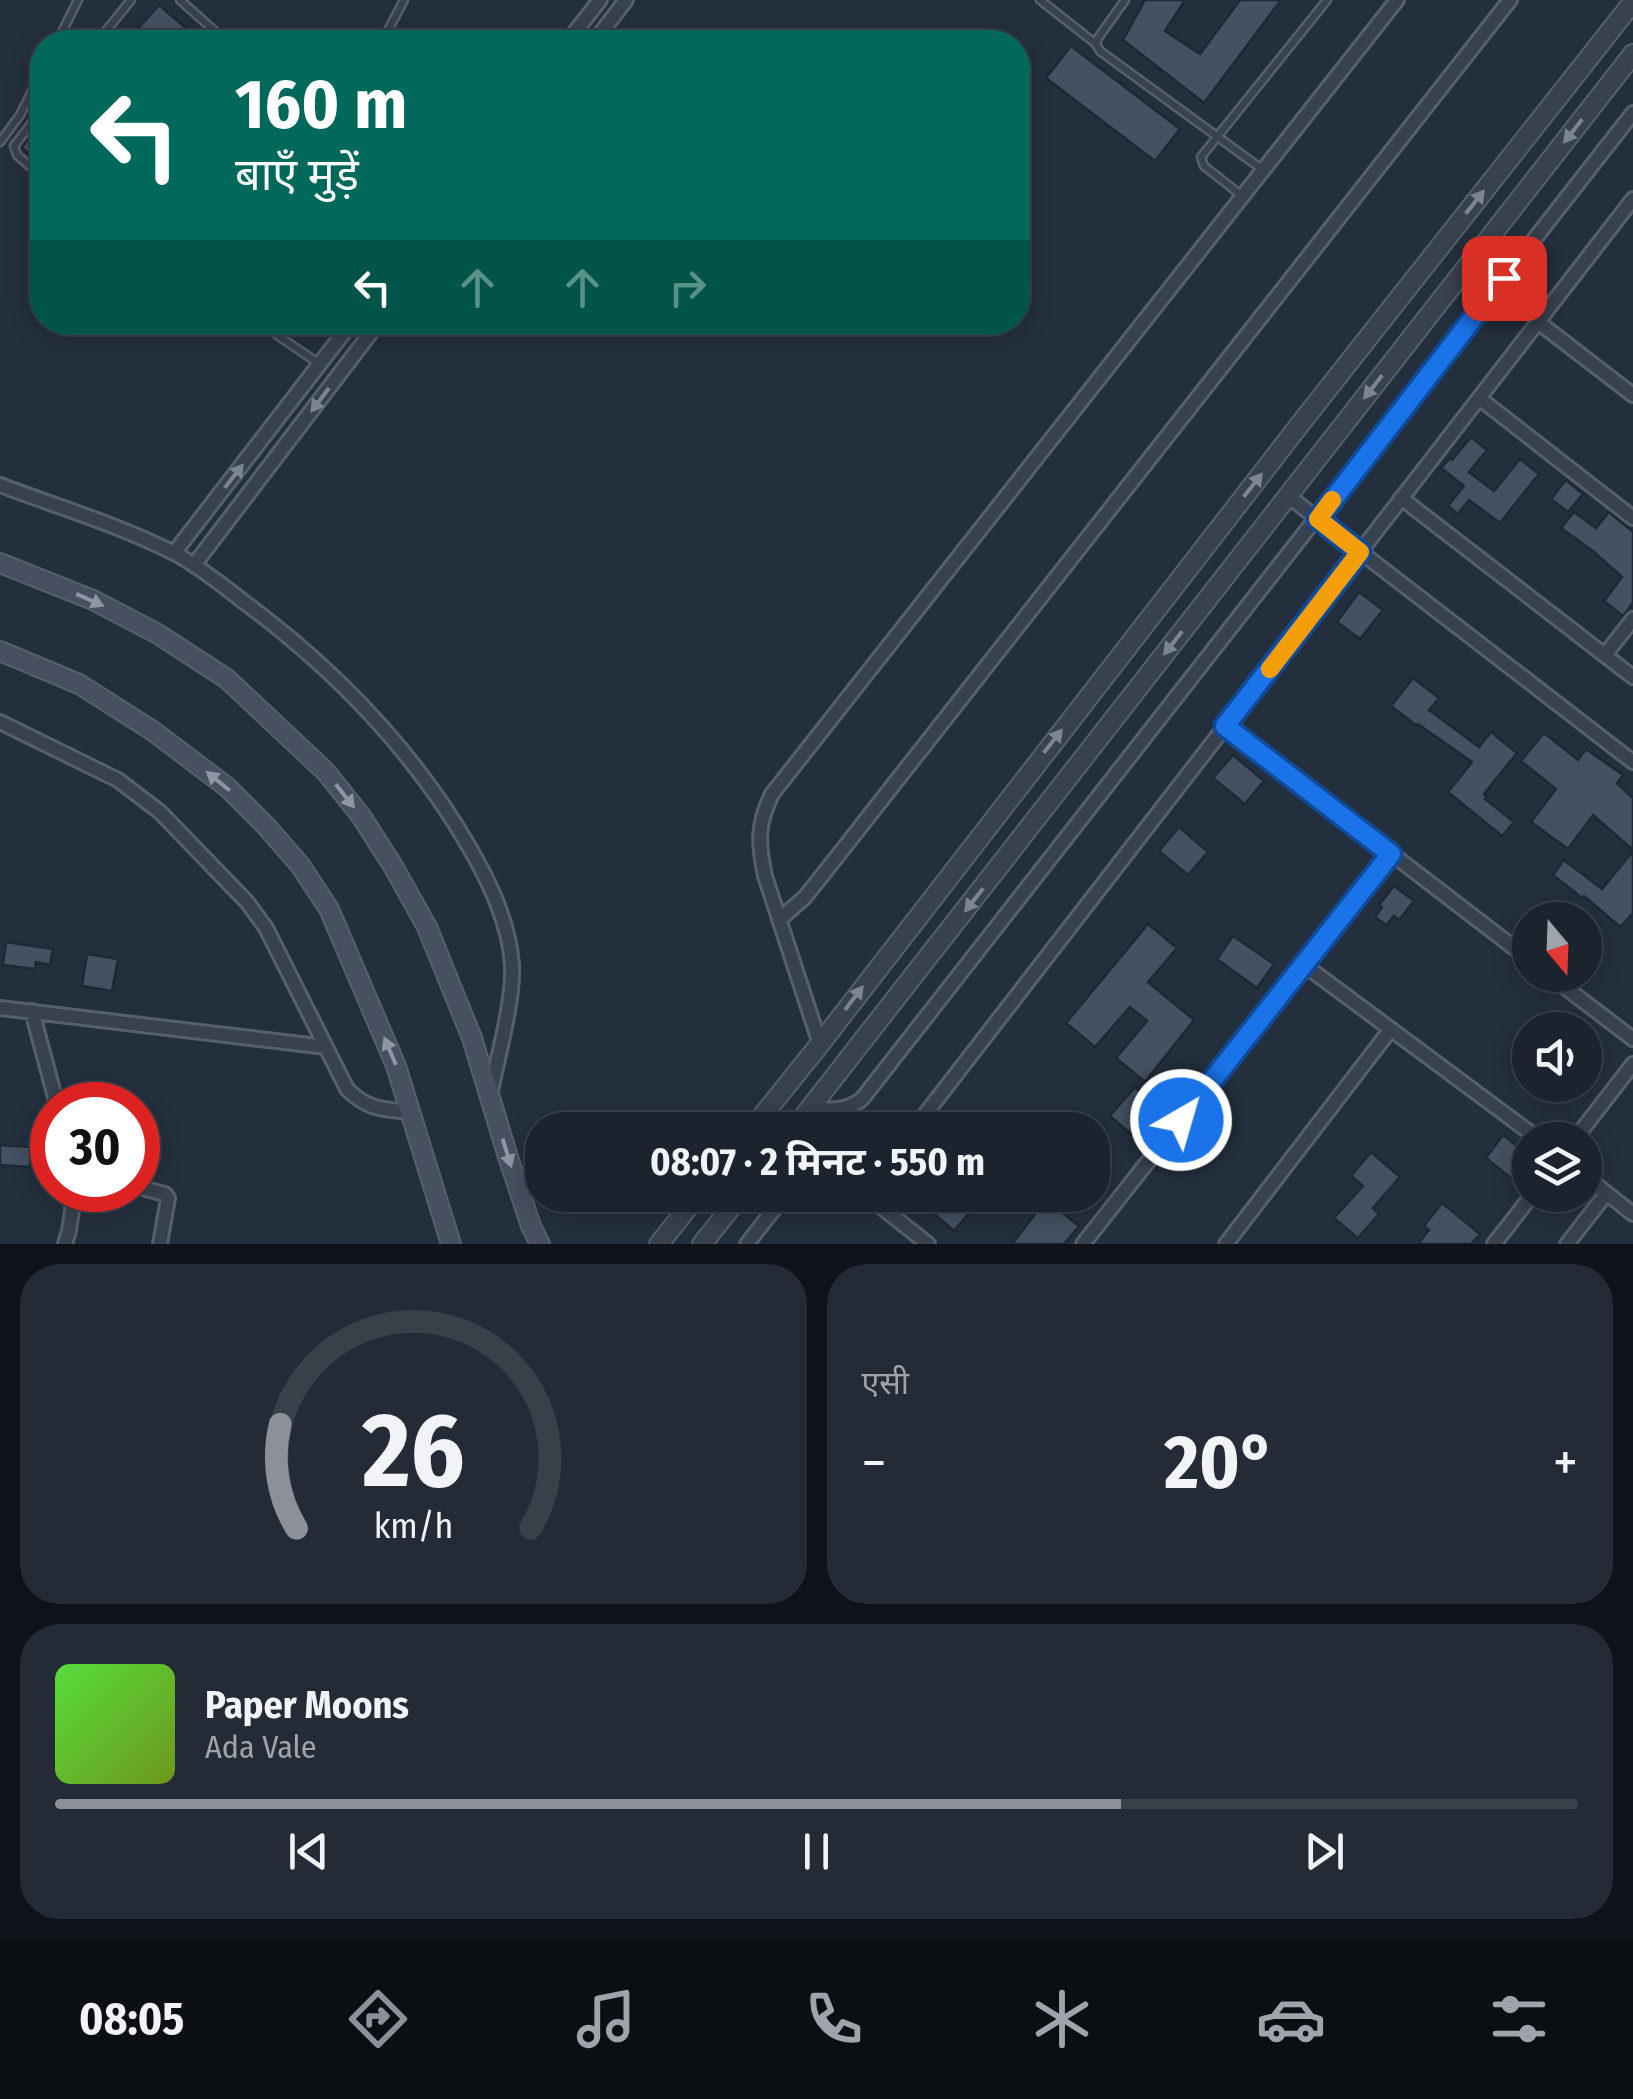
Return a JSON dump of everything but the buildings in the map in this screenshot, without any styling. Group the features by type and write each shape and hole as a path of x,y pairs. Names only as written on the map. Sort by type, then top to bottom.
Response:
{"main road":[{"path":"0,562 93,600 158,634 227,679 326,772 372,832 426,927 472,1038 540,1244"},
{"path":"0,652 79,684 154,731 227,787 300,866 329,910 396,1066 451,1244"}],"street":[{"path":"576,30 600,0"},
{"path":"603,30 626,0"},
{"path":"820,1044 760,850 760,828 772,794 1397,0"},
{"path":"779,920 821,877 1510,0"},
{"path":"765,1112 1633,2"},
{"path":"807,1112 1633,54"},
{"path":"848,1112 862,1100 1633,113"},
{"path":"927,1112 1633,199"},
{"path":"1538,322 1633,395"},
{"path":"174,554 342,335"},
{"path":"194,565 369,335"},
{"path":"1479,398 1633,518"},
{"path":"0,485 138,538 194,565 318,662 379,723 429,782 480,866 506,931 512,966 509,1001 490,1097"},
{"path":"1288,496 1633,762"},
{"path":"1401,498 1633,677"},
{"path":"1605,655 1633,619"},
{"path":"0,722 118,780 160,812 257,913 347,1089 360,1102 375,1108 410,1112"},
{"path":"1225,726 1512,946"},
{"path":"1083,1244 1391,854"},
{"path":"1303,964 1516,1122"},
{"path":"1571,992 1633,1039"},
{"path":"0,1008 326,1047"},
{"path":"32,1011 52,1082"},
{"path":"1226,1244 1391,1029"},
{"path":"1588,1122 1633,1064"},
{"path":"810,1108 835,1111 853,1106"},
{"path":"1602,1191 1633,1214"},
{"path":"160,1193 168,1198 160,1244"},
{"path":"1567,1244 1606,1194"},
{"path":"65,1244 72,1212"},
{"path":"659,1244 684,1212"},
{"path":"702,1244 727,1212"},
{"path":"747,1244 772,1212"},
{"path":"888,1212 928,1244"},
{"path":"1494,1244 1519,1212"}],"lane":[{"path":"63,30 78,0"},
{"path":"107,30 131,0"},
{"path":"180,0 214,30"},
{"path":"388,30 404,0"},
{"path":"1040,0 1100,51 1263,170"},
{"path":"1096,44 1125,0"},
{"path":"1242,196 1201,157 1327,0"},
{"path":"0,142 30,95"},
{"path":"30,125 14,146 16,155 30,167"},
{"path":"277,335 319,364"}],"slow traffic":[{"path":"1270,669 1360,552 1318,519 1332,500"}],"route":[{"path":"1181,1120 1391,854 1225,726 1360,552 1318,519 1504,278"}]}
